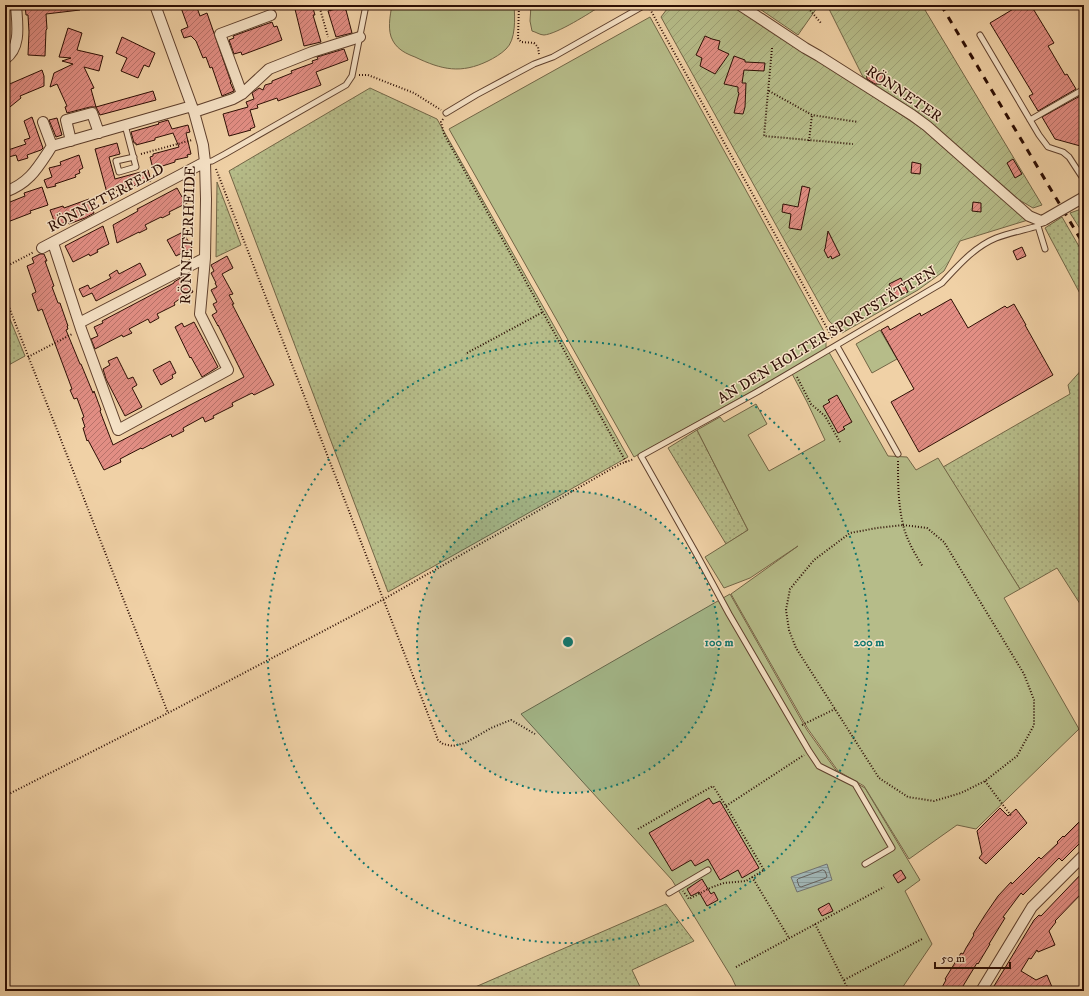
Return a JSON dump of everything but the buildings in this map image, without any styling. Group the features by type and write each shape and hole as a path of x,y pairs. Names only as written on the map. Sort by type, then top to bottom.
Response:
{"street":[{"path":"5,59 10,56 18,36 16,5"},
{"name":"RÖNNETERHEIDE","path":"80,326 118,430 228,370 200,314 205,258 209,162 193,109 155,5"},
{"name":"RÖNNETER","path":"740,5 805,48 912,115 933,131 1029,216 1041,222"},
{"path":"242,94 220,34 271,15"},
{"path":"5,192 15,188 33,175 52,146 233,99 242,94 269,69 331,45 360,37"},
{"path":"70,141 66,120 92,113 99,133"},
{"path":"43,122 52,146"},
{"name":"RÖNNETERFELD","path":"42,248 209,162"},
{"path":"1041,222 1084,197"},
{"path":"53,243 80,326 205,258"},
{"path":"981,991 1032,907 1084,855"}],"lane":[{"path":"209,162 346,85 352,76 366,5"},
{"path":"446,113 476,95 534,64 553,57 647,5"},
{"path":"980,36 1030,120 1048,147 1063,152 1069,157 1084,180"},
{"path":"1030,120 1084,88"},
{"path":"125,126 134,157"},
{"path":"1041,222 1045,249"},
{"name":"AN DEN HOLTER SPORTSTÄTTEN","path":"641,456 757,392 942,283 964,259 989,242 996,238 1041,222"},
{"path":"837,346 898,454"},
{"path":"641,456 729,614 809,751 820,766 855,784 892,848 865,864"},
{"path":"669,893 708,870"}],"path":[{"path":"319,5 331,45"},
{"path":"519,5 518,38 521,42 534,43 538,47 539,53 534,64"},
{"path":"647,5 837,346"},
{"path":"808,5 809,9 821,23"},
{"path":"772,48 764,136 853,144"},
{"path":"352,76 364,74 368,75 414,93 446,113 441,122 444,134 626,462"},
{"path":"768,91 812,115 858,122"},
{"path":"809,141 812,115"},
{"name":"RÖNNETERHEIDE","path":"134,157 201,137"},
{"path":"209,162 384,599 438,740 443,744 453,746 465,743 491,728 512,720 535,734"},
{"path":"5,267 42,248"},
{"path":"5,297 168,713"},
{"path":"467,353 543,312"},
{"path":"28,357 80,326"},
{"path":"793,370 811,404 825,416 840,442"},
{"path":"898,454 898,489 903,525 913,551 923,567"},
{"path":"5,796 168,713 384,599 620,464 641,456"},
{"path":"903,525 927,528 944,542 1024,674 1034,700 1034,725 1017,756 986,780 961,793 934,801 908,797 879,778 796,648 789,630 786,610 790,589 814,560 850,533 903,525"},
{"path":"795,729 835,708"},
{"path":"726,806 809,751"},
{"path":"986,780 1012,817"},
{"path":"638,829 713,786 764,870 746,881 724,883 710,888 689,899 680,886"},
{"path":"752,877 789,938"},
{"path":"736,967 884,887"},
{"path":"815,924 849,991"},
{"path":"844,980 922,939"}],"green space":[{"path":"392,5 514,5 515,22 512,40 506,49 497,56 469,68 452,69 434,65 409,54 395,44 390,33"},
{"path":"531,5 602,5 582,18 557,31 550,34 541,35 532,31 530,21"},
{"path":"670,5 735,5 924,130 1028,220 960,241 944,271 918,290 842,333 829,321 661,17"},
{"path":"754,5 819,5 798,35"},
{"path":"827,5 922,5 1042,205 1033,208 1016,198 919,113 863,77"},
{"path":"650,17 826,335 826,347 888,456 907,457 916,470 938,458 1020,589 1004,598 1079,729 976,829 957,825 909,859 864,786 838,771 808,729 731,594 798,546 750,578 724,588 705,557 748,530 697,430 720,417 724,422 756,404 767,424 748,435 769,471 825,440 790,370 634,457 449,129"},
{"path":"370,88 437,119 628,457 388,592 229,171"},
{"path":"217,182 241,245 216,257"},
{"path":"1084,208 1084,235 1070,213"},
{"path":"1062,217 1084,255 1084,301 1045,228"},
{"path":"5,307 25,356 5,367"},
{"path":"880,330 897,359 872,373 856,344"},
{"path":"1084,367 1084,610 1057,568 1020,589 943,467 1070,394 1068,385"},
{"path":"697,430 748,530 726,544 668,448"},
{"path":"730,594 807,730 838,773 865,788 920,880 905,891 932,944 900,991 738,991 732,978 672,880 521,714"},
{"path":"666,904 694,941 632,970 642,991 466,991"}],"water":[{"path":"827,864 832,880 797,892 791,877"}],"railway":[{"path":"941,5 1084,245"}]}
